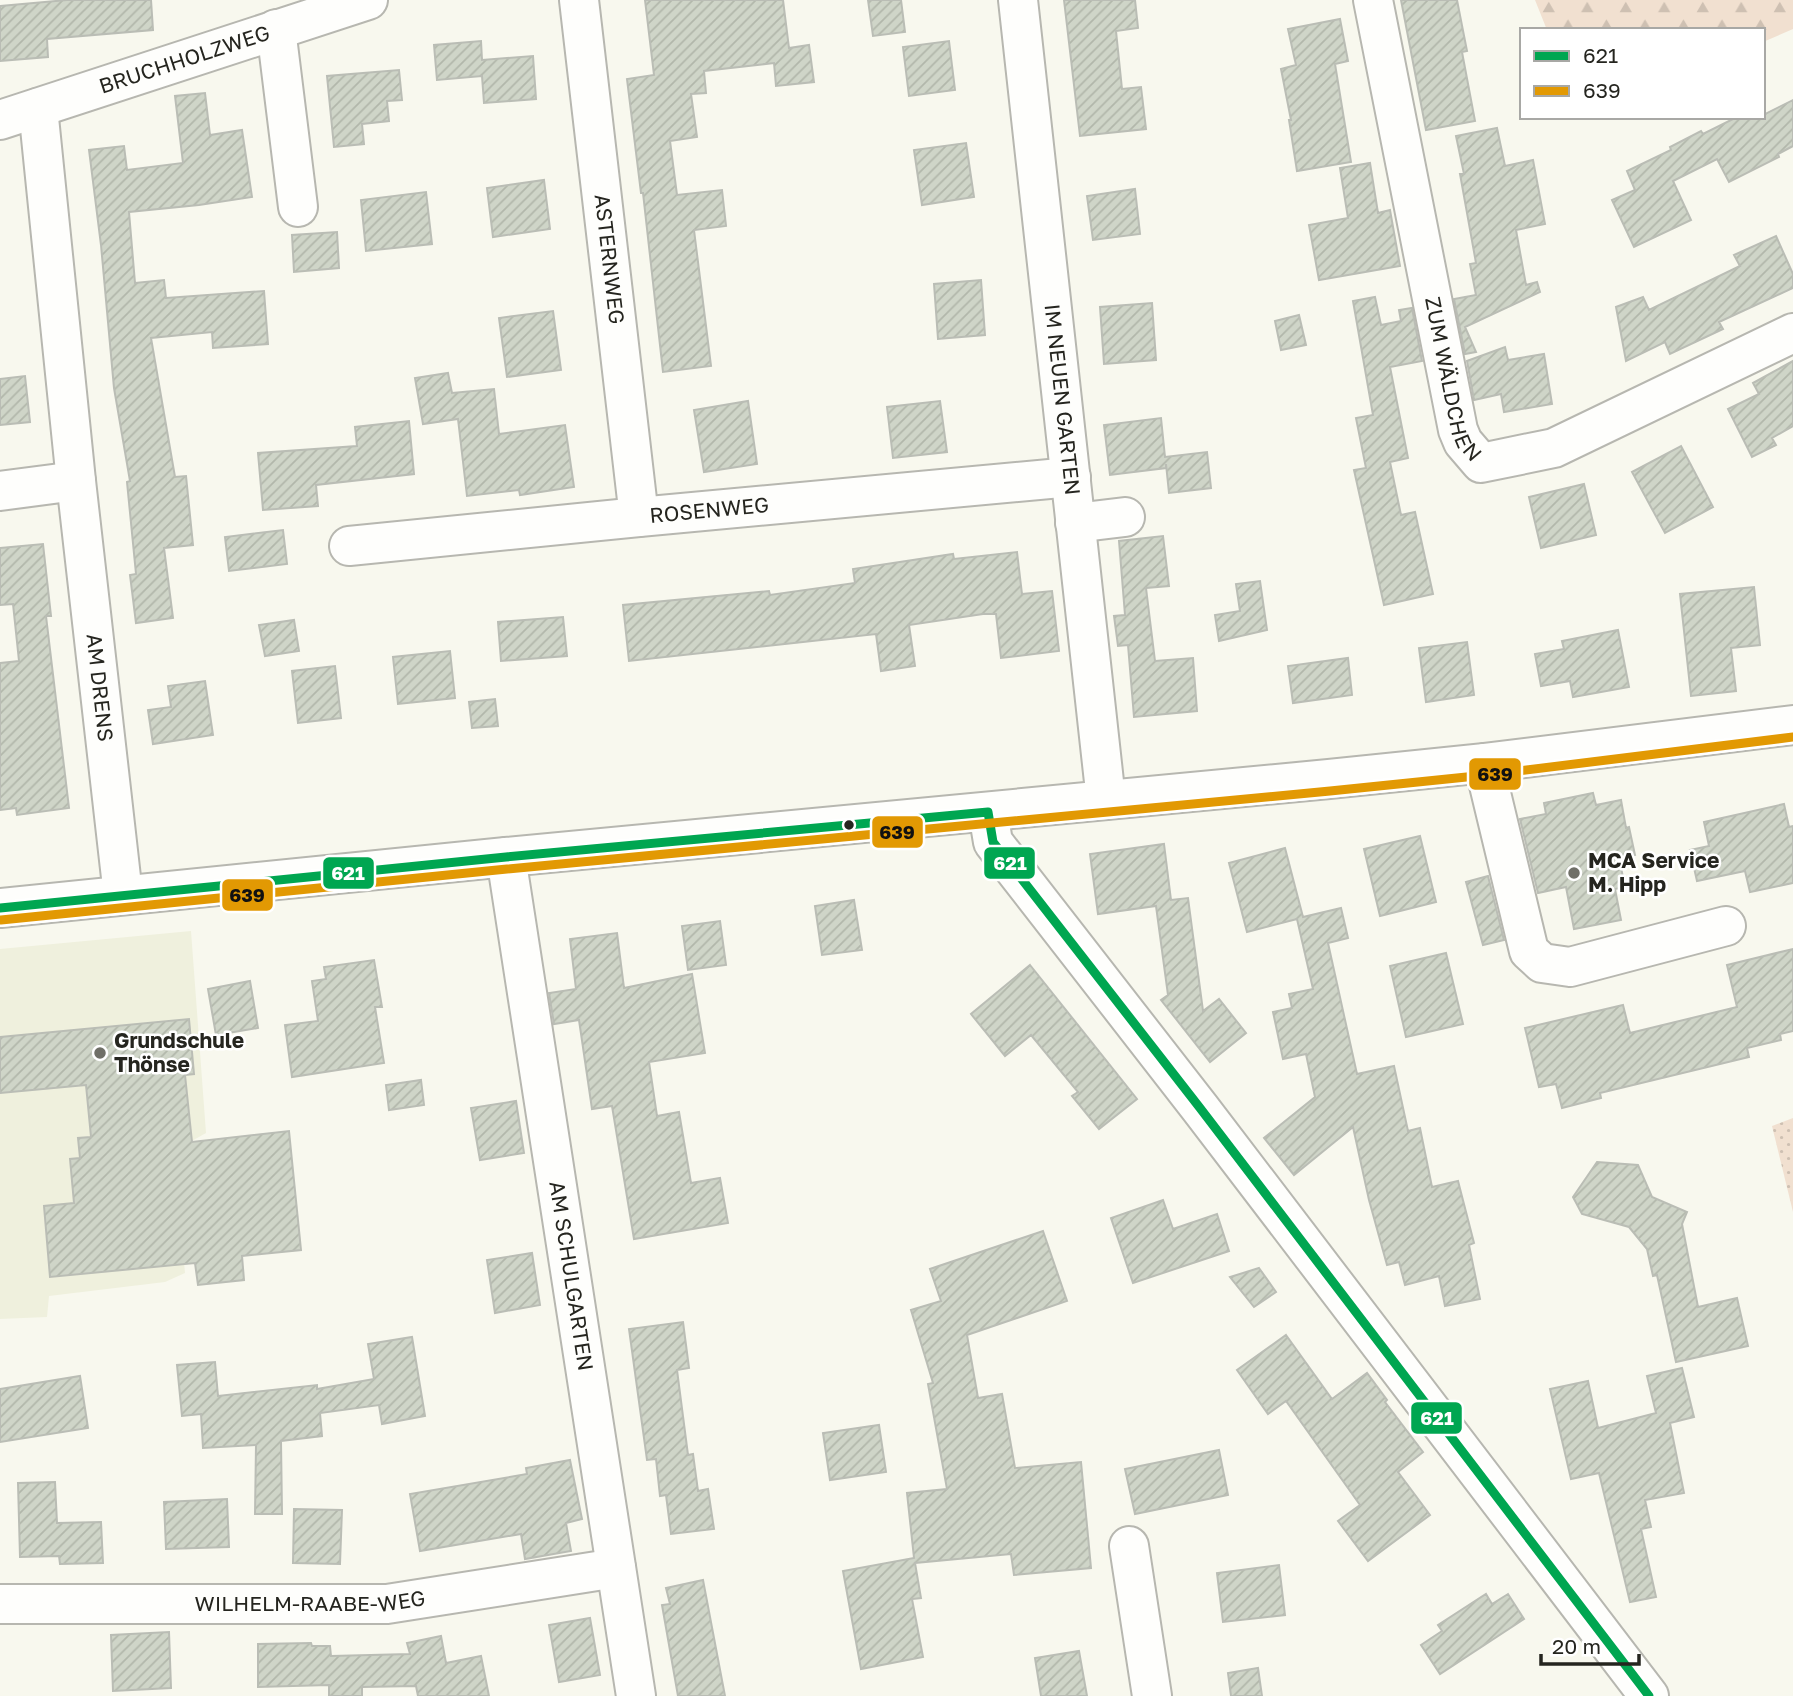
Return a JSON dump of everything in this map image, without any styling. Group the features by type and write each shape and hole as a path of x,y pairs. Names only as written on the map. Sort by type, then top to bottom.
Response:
{"street":[{"name":"BRUCHHOLZWEG","path":"0,120 369,0"},
{"name":"ASTERNWEG","path":"579,0 639,517"},
{"name":"IM NEUEN GARTEN","path":"1018,0 1106,800"},
{"name":"ZUM WÄLDCHEN","path":"1373,0 1458,430 1463,442 1482,463 1554,448 1793,332"},
{"path":"276,29 298,207"},
{"name":"AM DRENS","path":"38,108 76,481 123,895"},
{"name":"ROSENWEG","path":"349,546 1071,477"},
{"path":"0,491 76,481"},
{"path":"1075,523 1125,517"},
{"path":"0,908 1485,763 1793,725"},
{"path":"1485,763 1529,951 1542,963 1570,967 1726,926"},
{"path":"988,812 993,842 1217,1129 1649,1696"},
{"name":"AM SCHULGARTEN","path":"506,857 636,1696"},
{"path":"1129,1546 1152,1696"},
{"name":"WILHELM-RAABE-WEG","path":"0,1604 387,1604 616,1568"}],"shaded area":[{"name":"Grundschule Thönse","path":"191,931 206,1133 174,1151 185,1273 165,1282 49,1296 47,1317 0,1319 0,949"}],"green space":[{"path":"1535,0 1793,0 1793,29 1765,41 1765,28 1546,28"},
{"path":"1793,1118 1793,1212 1772,1126"}],"building":[{"path":"67,0 151,0 153,30 47,39 48,57 0,61 0,6"},
{"path":"645,0 783,0 789,48 809,45 814,82 776,86 774,63 704,71 706,93 691,94 697,137 670,141 677,195 722,190 726,226 694,230 711,366 663,372 627,79 654,75"},
{"path":"868,0 901,0 905,32 873,36"},
{"path":"1064,0 1135,0 1138,28 1116,31 1122,89 1141,87 1146,129 1080,136"},
{"path":"1401,0 1457,0 1467,51 1462,52 1475,121 1426,130"},
{"path":"1340,19 1348,61 1335,64 1351,162 1297,171 1281,69 1296,65 1288,29"},
{"path":"481,41 482,60 533,56 536,99 484,103 482,76 437,80 434,45"},
{"path":"949,41 955,90 909,96 903,47"},
{"path":"399,70 402,100 387,101 389,121 362,124 364,144 334,147 327,76"},
{"path":"205,93 210,135 242,130 252,197 129,212 135,283 164,280 166,298 264,291 268,344 213,348 212,332 151,338 175,477 186,476 193,545 164,548 173,618 136,623 130,575 136,574 127,482 130,481 114,388 89,150 124,146 127,170 183,163 175,96"},
{"path":"1793,100 1793,146 1778,154 1779,157 1729,182 1717,159 1673,181 1691,220 1634,247 1612,200 1635,190 1627,171 1671,150 1670,147 1701,131 1703,134 1733,119 1765,119 1765,114"},
{"path":"1497,128 1505,166 1533,160 1545,224 1516,230 1526,285 1537,282 1540,292 1465,327 1476,352 1465,354 1454,299 1476,295 1470,264 1476,263 1456,136"},
{"path":"966,143 974,197 922,205 914,150"},
{"path":"1370,163 1378,213 1390,210 1400,266 1319,280 1309,225 1348,218 1340,168"},
{"path":"544,180 550,229 493,237 487,188"},
{"path":"1135,189 1140,234 1093,240 1087,196"},
{"path":"426,192 432,244 366,251 361,200"},
{"path":"337,232 339,268 294,272 292,235"},
{"path":"1776,236 1793,274 1793,288 1719,322 1723,329 1670,354 1665,342 1626,361 1616,307 1643,297 1649,310 1740,266 1734,255"},
{"path":"981,280 985,335 938,339 934,284"},
{"path":"1375,297 1381,325 1401,321 1399,310 1412,308 1422,361 1390,367 1408,458 1390,462 1401,515 1415,512 1433,594 1384,605 1354,470 1366,468 1356,418 1373,415 1353,301"},
{"path":"1152,303 1156,360 1104,364 1100,307"},
{"path":"553,311 561,370 507,377 499,318"},
{"path":"1299,315 1306,345 1281,350 1275,321"},
{"path":"1505,347 1508,360 1544,354 1552,404 1504,412 1501,394 1474,400 1467,361"},
{"path":"1793,361 1793,426 1772,438 1776,445 1752,457 1728,409 1759,394 1753,383"},
{"path":"448,373 452,393 494,389 499,434 565,425 574,487 520,495 519,490 467,496 458,419 423,424 415,378"},
{"path":"25,376 30,422 0,425 0,379"},
{"path":"748,401 757,464 704,472 694,410"},
{"path":"940,401 947,452 893,458 887,407"},
{"path":"1161,418 1165,457 1207,452 1211,488 1169,493 1166,464 1166,468 1110,475 1104,425"},
{"path":"409,421 414,474 316,485 318,506 263,510 258,453 357,446 355,427"},
{"path":"1681,446 1713,507 1665,533 1632,472"},
{"path":"1584,484 1596,535 1541,548 1529,497"},
{"path":"283,530 287,564 229,571 225,537"},
{"path":"1163,536 1169,586 1146,588 1155,661 1193,658 1197,711 1134,717 1128,645 1118,646 1114,616 1125,615 1119,541"},
{"path":"43,544 51,616 46,616 69,808 17,815 16,808 0,810 0,663 19,661 13,604 0,605 0,548"},
{"path":"1017,552 1022,594 1052,591 1059,651 1001,658 996,614 983,614 909,625 915,666 881,671 876,634 629,661 623,605 769,591 770,595 855,583 853,569 953,554 954,559"},
{"path":"1260,581 1267,630 1219,641 1215,615 1240,611 1236,584"},
{"path":"1754,587 1760,645 1731,648 1736,691 1691,696 1680,594"},
{"path":"563,617 567,656 501,661 498,622"},
{"path":"294,620 299,651 265,656 259,625"},
{"path":"1618,630 1629,687 1573,697 1570,681 1541,686 1535,654 1564,649 1562,641"},
{"path":"1467,642 1474,695 1426,702 1419,648"},
{"path":"450,651 455,698 398,704 393,657"},
{"path":"1348,658 1352,695 1293,703 1288,666"},
{"path":"335,666 341,718 298,723 292,671"},
{"path":"205,681 213,735 153,744 148,710 171,707 168,686"},
{"path":"495,699 498,726 472,728 469,702"},
{"name":"MCA Service M. Hipp","path":"1593,793 1596,805 1621,800 1635,855 1619,858 1625,887 1615,889 1621,920 1574,929 1566,887 1538,893 1520,819 1546,814 1544,803"},
{"path":"1784,804 1789,827 1793,826 1793,883 1750,892 1745,871 1697,881 1690,850 1709,846 1704,822"},
{"path":"1420,836 1436,902 1380,916 1364,849"},
{"path":"1164,844 1171,900 1188,898 1203,1011 1219,999 1246,1033 1210,1062 1161,1000 1168,995 1156,906 1098,914 1090,854"},
{"path":"1285,848 1303,917 1341,908 1348,938 1328,943 1357,1074 1394,1066 1408,1131 1420,1128 1432,1187 1458,1181 1474,1243 1469,1245 1480,1299 1445,1306 1439,1276 1405,1285 1399,1262 1387,1265 1353,1127 1294,1175 1264,1138 1315,1097 1306,1054 1283,1059 1273,1012 1292,1008 1289,994 1313,989 1297,919 1247,932 1229,863"},
{"path":"1488,876 1504,940 1483,945 1466,882"},
{"path":"854,900 862,950 822,955 815,906"},
{"path":"720,921 726,965 688,970 682,926"},
{"path":"617,933 624,988 692,974 705,1053 649,1062 657,1116 679,1112 691,1183 720,1178 728,1223 634,1239 612,1106 592,1109 579,1020 554,1024 549,993 576,989 570,939"},
{"path":"1793,949 1793,1031 1780,1034 1781,1040 1747,1048 1749,1057 1600,1093 1601,1098 1562,1108 1556,1084 1539,1087 1525,1028 1623,1005 1630,1033 1737,1007 1727,965"},
{"path":"1446,953 1463,1024 1406,1037 1390,966"},
{"path":"374,960 382,1007 375,1007 384,1063 292,1077 285,1025 318,1021 312,981 326,979 324,967"},
{"path":"1030,965 1137,1099 1099,1129 1072,1096 1078,1092 1031,1035 1005,1056 971,1014"},
{"path":"250,981 258,1028 216,1035 208,989"},
{"path":"189,1019 194,1074 185,1075 192,1142 289,1131 301,1250 242,1256 244,1280 198,1285 195,1263 50,1277 44,1206 74,1203 70,1159 80,1158 78,1138 91,1137 86,1085 0,1093 0,1037"},
{"path":"421,1080 424,1105 389,1110 386,1085"},
{"path":"516,1101 524,1153 480,1160 471,1108"},
{"path":"1597,1162 1638,1165 1652,1197 1687,1212 1682,1224 1698,1307 1737,1298 1748,1346 1676,1362 1657,1275 1653,1276 1647,1249 1629,1227 1582,1214 1573,1197"},
{"path":"1163,1200 1173,1229 1217,1214 1229,1251 1133,1283 1111,1218"},
{"path":"1043,1231 1067,1301 967,1335 978,1398 1002,1394 1015,1468 1081,1462 1091,1568 1014,1575 1011,1554 915,1563 921,1598 912,1599 923,1657 861,1669 843,1571 914,1558 907,1493 947,1489 928,1384 933,1383 911,1310 941,1301 930,1269"},
{"path":"532,1253 540,1305 495,1313 487,1260"},
{"path":"1259,1268 1276,1292 1254,1307 1230,1277"},
{"path":"683,1322 689,1368 677,1370 688,1455 693,1454 698,1491 708,1489 714,1529 671,1534 666,1495 660,1496 656,1459 647,1460 629,1329"},
{"path":"1286,1335 1332,1399 1367,1373 1423,1452 1398,1472 1430,1515 1368,1561 1338,1521 1360,1505 1286,1401 1268,1414 1237,1370"},
{"path":"412,1337 425,1416 382,1424 379,1405 320,1413 322,1436 281,1441 282,1514 255,1514 256,1445 203,1448 201,1414 182,1416 177,1365 215,1362 218,1396 317,1385 317,1389 374,1379 368,1344"},
{"path":"1682,1368 1694,1417 1670,1423 1684,1493 1645,1500 1651,1527 1641,1529 1656,1597 1630,1602 1599,1473 1571,1479 1550,1389 1588,1381 1598,1428 1656,1413 1647,1376"},
{"path":"80,1376 88,1428 0,1442 0,1389"},
{"path":"879,1425 886,1472 830,1480 823,1433"},
{"path":"1219,1450 1228,1495 1135,1514 1125,1469"},
{"path":"570,1460 582,1519 566,1523 571,1551 525,1559 521,1534 420,1551 410,1494 527,1474 526,1468"},
{"path":"55,1482 57,1523 101,1522 103,1563 60,1564 59,1556 20,1557 18,1483"},
{"path":"227,1499 229,1547 166,1549 164,1502"},
{"path":"294,1509 342,1510 340,1564 293,1563"},
{"path":"1279,1565 1285,1615 1223,1622 1217,1573"},
{"path":"703,1580 725,1696 678,1696 662,1605 670,1604 666,1588"},
{"path":"1486,1594 1492,1604 1508,1594 1524,1619 1440,1674 1421,1645 1442,1631 1438,1625"},
{"path":"590,1618 600,1675 559,1682 549,1625"},
{"path":"169,1632 171,1688 113,1691 111,1635"},
{"path":"441,1636 446,1663 481,1656 489,1696 418,1696 416,1686 362,1687 362,1696 329,1696 329,1685 258,1687 258,1644 311,1643 312,1646 330,1646 331,1656 410,1654 407,1643"},
{"path":"1079,1651 1087,1696 1041,1696 1035,1658"},
{"path":"1258,1668 1262,1696 1231,1696 1228,1673"}],"transit line":[{"name":"639","path":"1,920 1330,791 1486,775 1793,737"},
{"name":"621","path":"0,908 988,812 993,842 1200,1108 1649,1696"}],"place":[{"name":"MCA Service M. Hipp","path":"1574,873"},
{"name":"Grundschule Thönse","path":"100,1053"}]}
